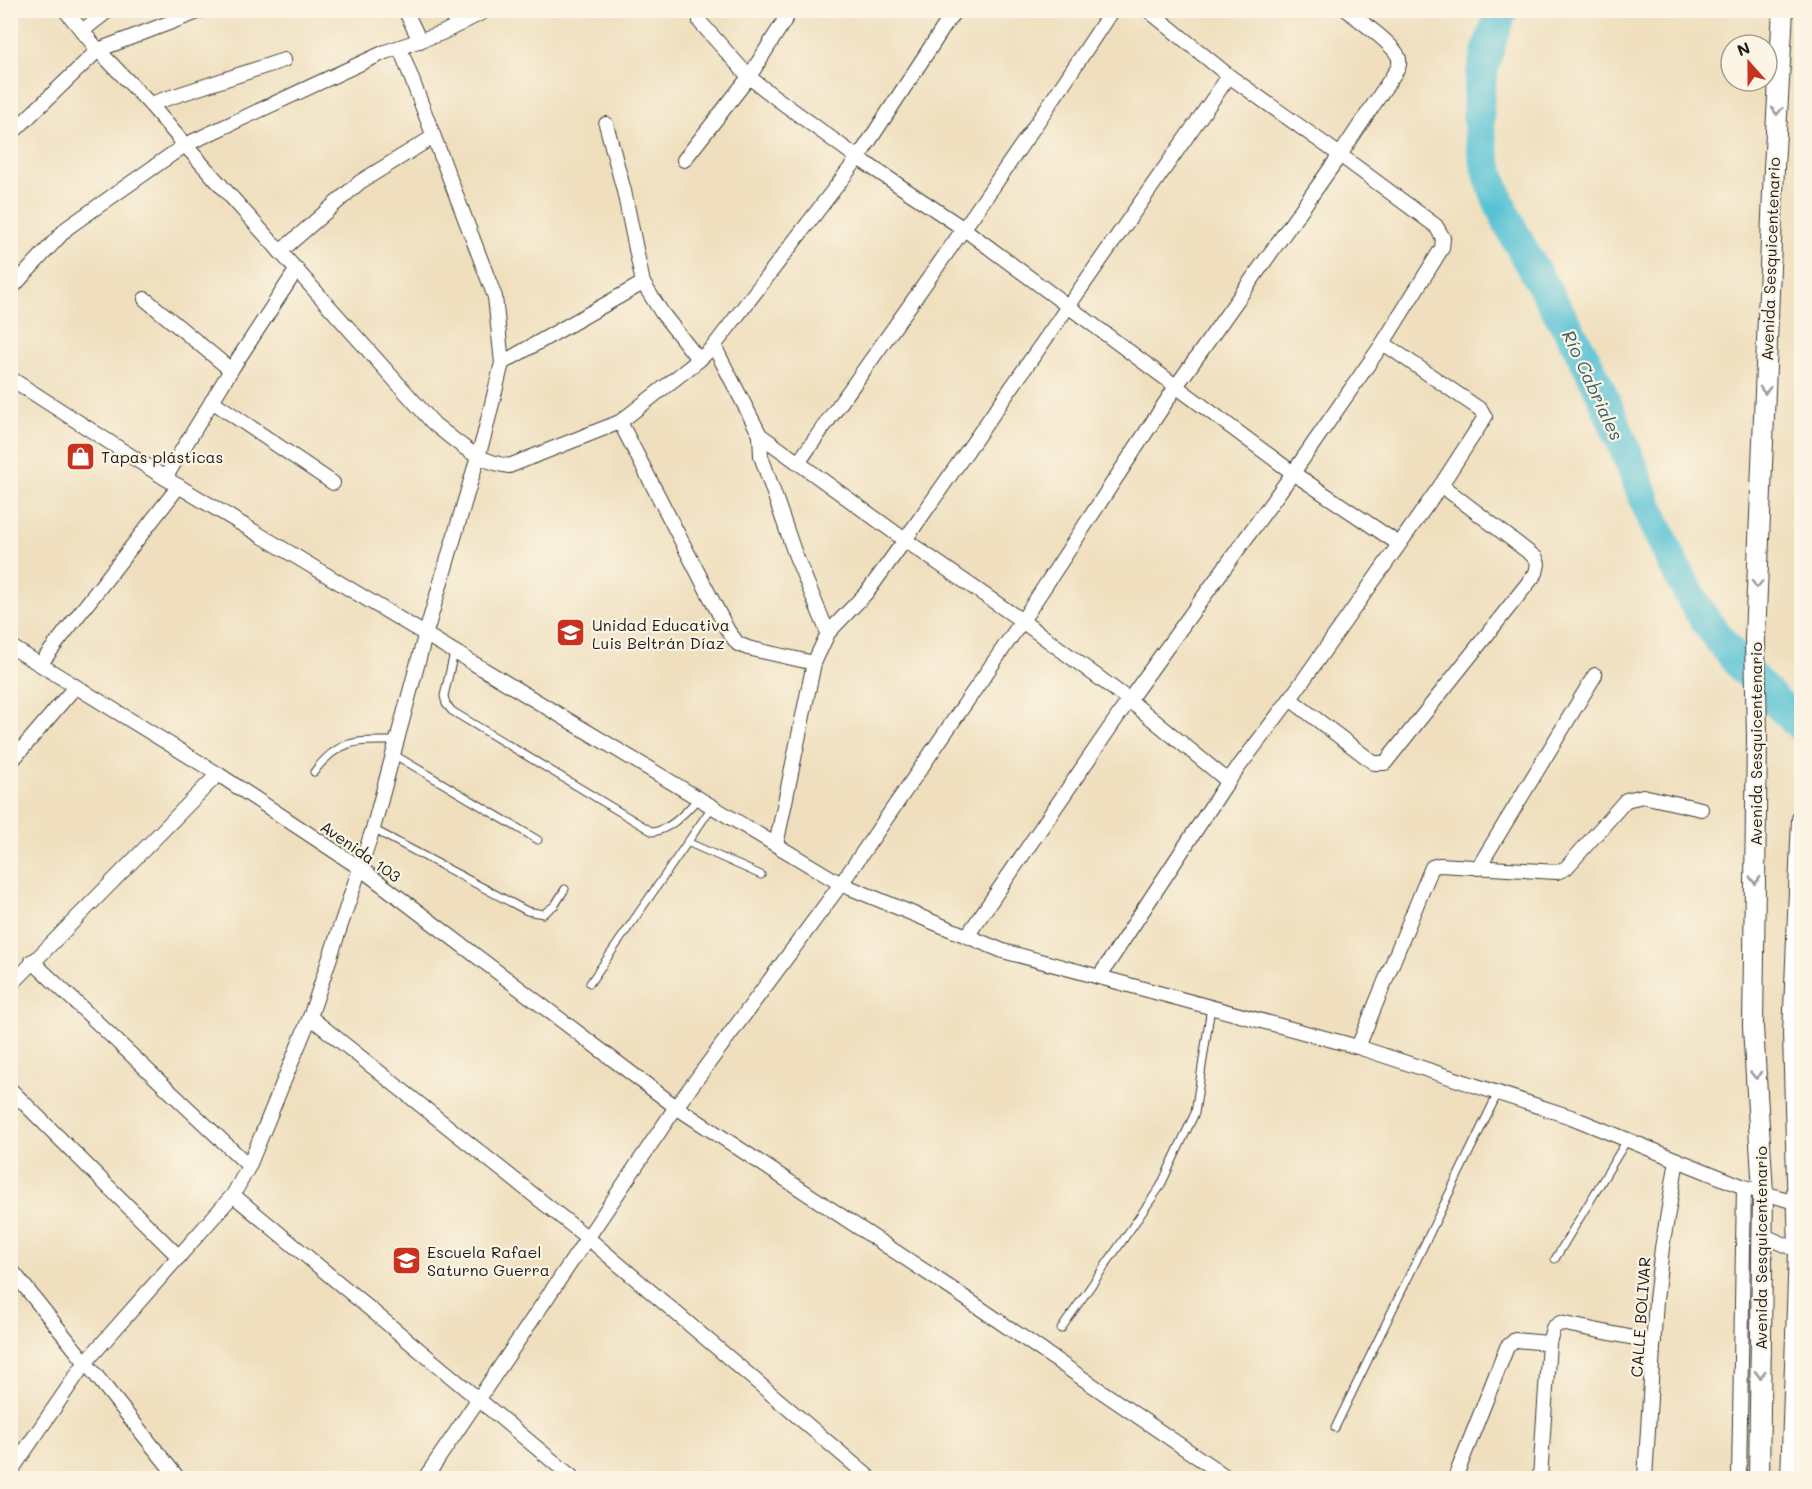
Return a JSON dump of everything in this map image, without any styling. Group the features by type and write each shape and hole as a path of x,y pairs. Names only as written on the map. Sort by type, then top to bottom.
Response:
{"main road":[{"name":"Avenida Sesquicentenario","path":"1759,1479 1762,1235 1754,1190 1755,639 1774,168 1783,10"},
{"path":"1791,1479 1800,1251 1797,1034 1802,819"}],"street":[{"path":"65,10 98,50 150,104 434,424 477,458 492,464 509,466 620,422 714,346 858,158 955,10"},
{"path":"82,31 109,10"},
{"path":"10,135 98,50 203,10"},
{"path":"405,10 420,41"},
{"path":"10,290 68,228 185,146 385,52 442,33 487,10"},
{"path":"684,160 749,77 791,10"},
{"path":"798,463 964,229 1112,10"},
{"path":"967,936 1129,700 1293,473 1383,343 1442,248 1443,238 1436,226 1229,76 1148,10"},
{"path":"425,1479 676,1107 841,884 1022,621 1177,385 1340,155 1400,62 1398,55 1388,44 1347,10"},
{"path":"700,22 749,77 858,158 964,229 1293,473 1399,544"},
{"path":"10,1476 15,1465 86,1363 233,1195 249,1166 310,1017 373,829 425,636 477,458 502,363 495,297 400,48"},
{"path":"150,104 284,60"},
{"path":"776,845 814,663 828,633 868,591 905,540 1229,76"},
{"path":"606,124 624,191 643,283 662,313 699,360"},
{"path":"280,252 360,182 433,137"},
{"path":"165,478 212,400 297,269"},
{"path":"502,363 643,283"},
{"path":"145,299 231,370"},
{"path":"1099,977 1228,781 1290,699 1481,426 1484,414 1383,343"},
{"path":"714,346 760,435 761,456 795,554 828,633"},
{"path":"10,378 165,478 841,884 1003,951 1358,1047 1571,1117 1754,1190 1798,1203"},
{"path":"212,400 333,483"},
{"path":"620,422 728,632 738,644 748,648 814,663"},
{"path":"760,435 1129,700 1228,781"},
{"path":"1290,699 1374,763 1385,763 1536,573 1536,558 1442,484"},
{"path":"41,663 179,486"},
{"name":"Avenida 103","path":"10,646 218,774 360,868 676,1107 965,1298 1228,1479"},
{"path":"1478,868 1594,675"},
{"path":"10,763 75,687"},
{"path":"10,986 218,774"},
{"path":"1358,1047 1432,867 1439,865 1557,872 1566,868 1626,801 1643,796 1701,809"},
{"path":"32,962 249,1166"},
{"path":"310,1017 589,1239 870,1479"},
{"path":"10,1089 179,1257"},
{"name":"CALLE BOLIVAR","path":"1645,1479 1662,1248 1677,1160"},
{"name":"Avenida Sesquicentenario","path":"1739,1479 1754,1190"},
{"path":"233,1195 573,1479"},
{"path":"1762,1235 1800,1251"},
{"path":"10,1268 178,1479"},
{"path":"1540,1479 1549,1343 1553,1328 1560,1323 1654,1342"},
{"path":"1455,1479 1507,1347 1515,1340 1549,1343"}],"lane":[{"path":"454,653 444,696 446,704 452,711 653,832 665,830 698,799"},
{"path":"314,772 325,756 359,740 394,748 538,840"},
{"path":"590,983 712,807"},
{"path":"373,829 527,911 543,914 555,905 565,889"},
{"path":"687,842 761,875"},
{"path":"1061,1329 1160,1187 1195,1113 1211,1007"},
{"path":"1335,1428 1498,1093"},
{"path":"1556,1259 1627,1140"}],"waterway":[{"name":"Río Cabriales","path":"1502,10 1489,45 1481,77 1478,111 1482,147 1500,204 1527,258 1573,337 1602,393 1652,517 1680,578 1719,640 1759,685 1802,727"}],"place":[{"name":"Tapas plásticas","path":"80,456"},
{"name":"Unidad Educativa Luis Beltrán Díaz","path":"571,633"},
{"name":"Escuela Rafael Saturno Guerra","path":"406,1260"}]}
